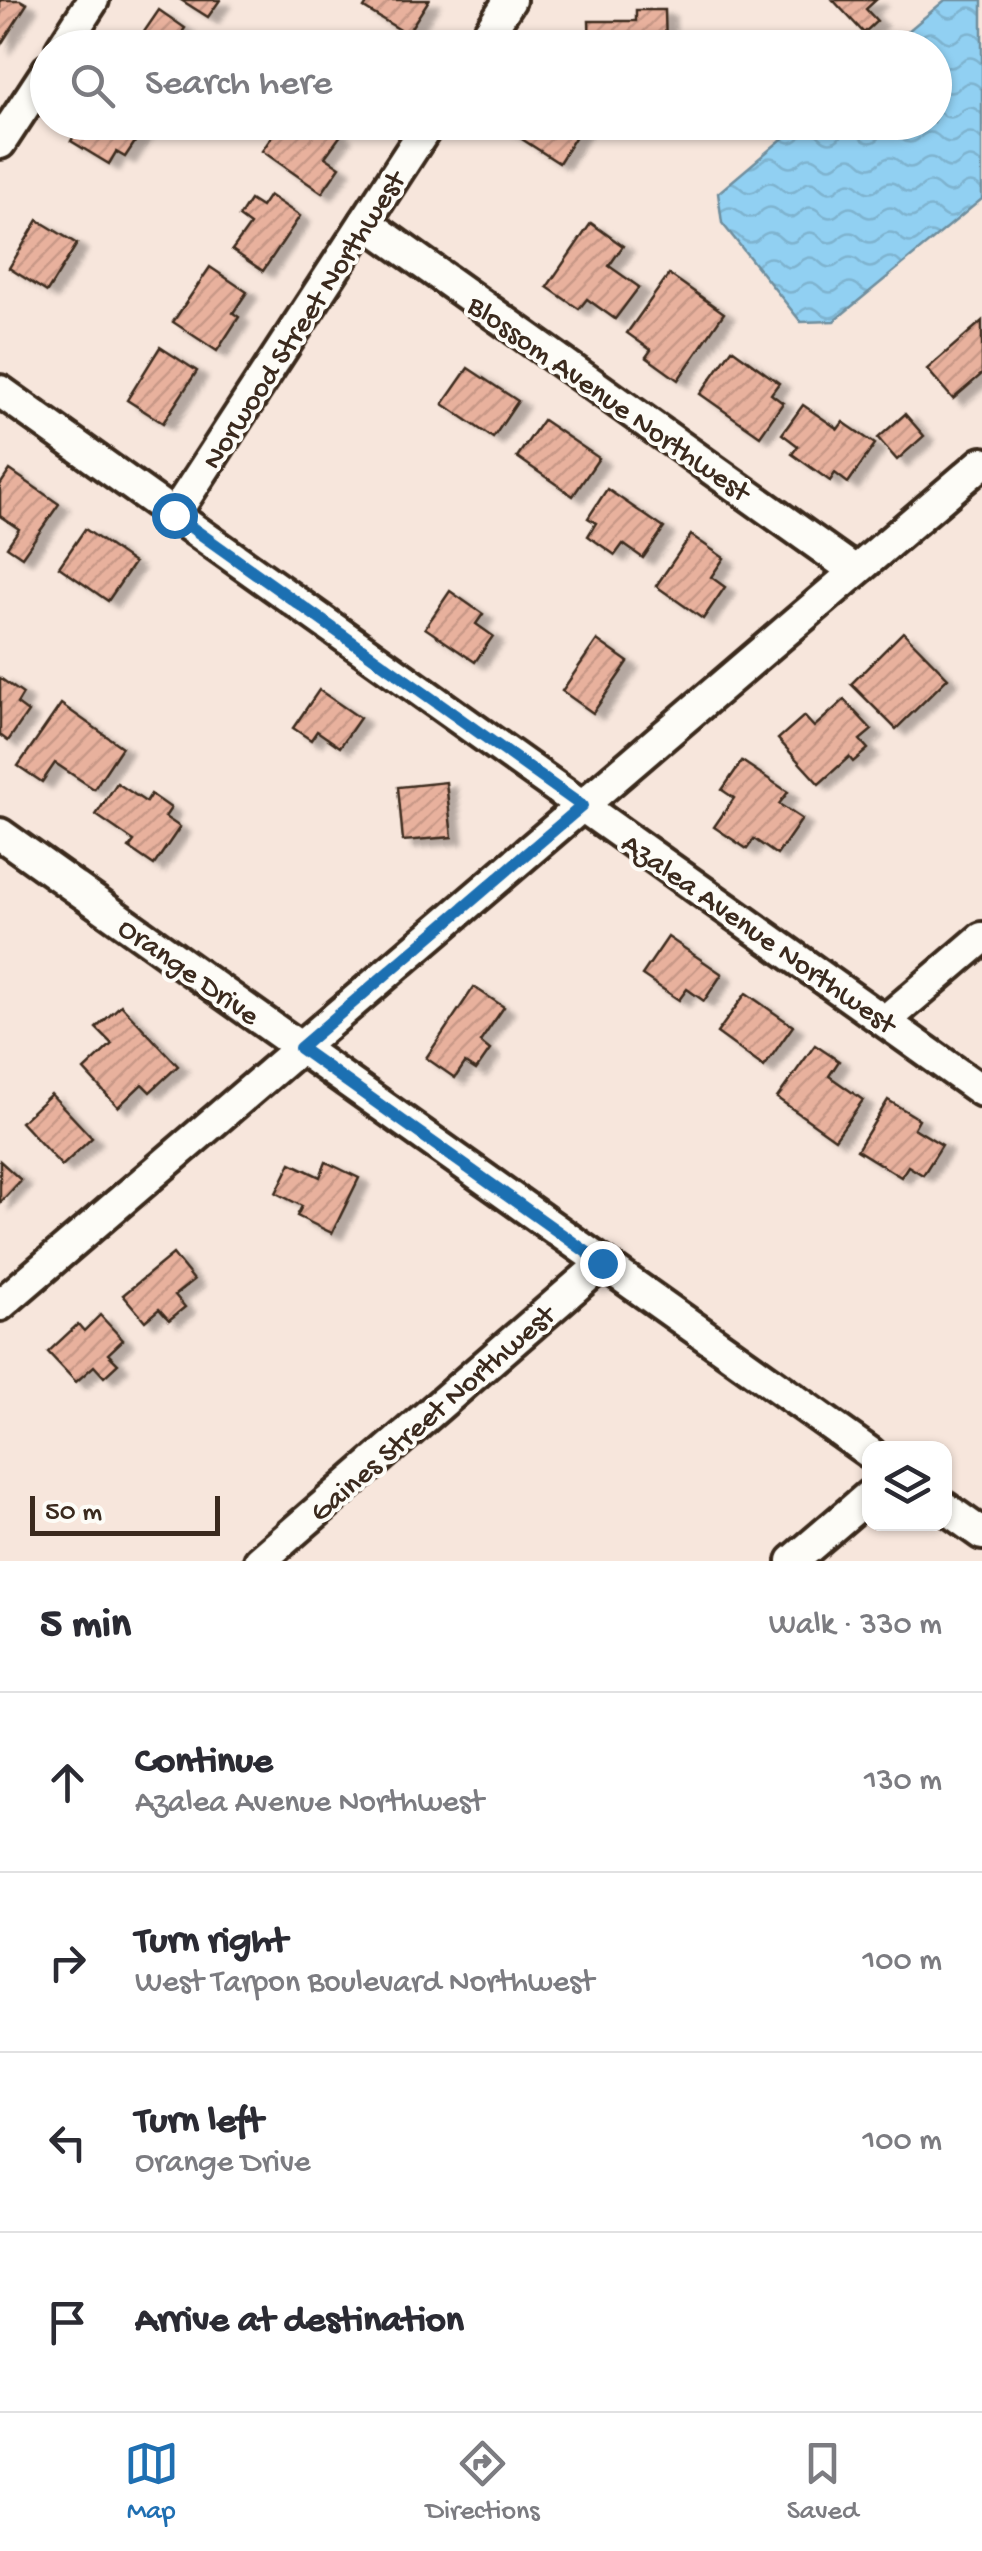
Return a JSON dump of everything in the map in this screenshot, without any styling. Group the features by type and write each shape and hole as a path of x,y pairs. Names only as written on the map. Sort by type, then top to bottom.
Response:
{"street":[{"path":"74,30 93,0"},
{"path":"491,30 510,0"},
{"path":"0,142 30,97"},
{"name":"Norwood Street Northwest","path":"174,515 418,140"},
{"name":"Blossom Avenue Northwest","path":"365,222 855,572"},
{"name":"Azalea Avenue Northwest","path":"0,391 982,1090"},
{"path":"0,1305 982,463"},
{"name":"Orange Drive","path":"0,834 862,1448"},
{"path":"885,1021 982,938"},
{"name":"Gaines Street Northwest","path":"260,1561 602,1263"},
{"path":"794,1561 862,1502"},
{"path":"952,1513 982,1534"}],"water":[{"path":"945,0 982,0 982,199 834,321 801,322 722,223 718,193 781,140 952,140 952,30 909,30"}],"building":[{"path":"0,0 27,4 0,46"},
{"path":"181,0 220,0 208,17"},
{"path":"369,0 429,0 410,30 400,30 364,8"},
{"path":"833,0 876,0 866,9 877,21 867,30 861,30"},
{"path":"159,10 185,28 184,30 145,30"},
{"path":"636,10 665,10 666,30 589,30 589,21 636,21"},
{"path":"136,140 125,157 116,152 109,164 71,141"},
{"path":"270,140 337,140 325,157 340,167 322,193 262,151"},
{"path":"523,140 574,140 559,163"},
{"path":"269,195 300,216 263,271 232,250 250,225 239,217 250,200 261,207"},
{"path":"38,220 77,244 47,292 9,268"},
{"path":"591,223 623,246 609,266 639,287 615,319 587,299 579,309 547,287"},
{"path":"210,267 247,292 233,313 239,317 217,351 173,322"},
{"path":"669,274 724,313 678,380 646,357 651,350 627,333"},
{"path":"982,321 982,374 953,399 927,369"},
{"path":"160,347 197,371 163,423 127,400"},
{"path":"732,349 779,383 771,394 783,403 760,436 700,394"},
{"path":"468,368 518,401 493,438 443,404"},
{"path":"803,405 838,429 843,422 875,444 848,483 835,473 830,481 792,454 798,446 782,434"},
{"path":"905,414 924,436 897,460 878,438"},
{"path":"543,420 599,458 573,496 517,457"},
{"path":"10,470 59,504 22,557 7,547 19,529 0,516 0,485"},
{"path":"607,489 664,528 643,558 623,544 615,555 588,536 596,523 588,518"},
{"path":"85,529 134,563 108,601 59,567"},
{"path":"691,535 724,558 711,577 725,587 703,619 656,586"},
{"path":"450,591 483,614 476,624 493,636 475,662 425,628"},
{"path":"903,632 948,678 896,729 851,684"},
{"path":"597,640 628,662 593,713 562,691"},
{"path":"0,678 23,694 17,704 28,712 8,741 0,735"},
{"path":"319,690 360,718 340,747 317,731 311,740 293,728"},
{"path":"844,700 872,730 860,740 868,749 853,762 849,757 819,784 778,739 804,716 814,727"},
{"path":"61,704 122,747 94,789 55,763 42,782 18,766"},
{"path":"742,761 788,792 779,804 802,819 777,855 754,839 747,849 714,827 734,798 722,790"},
{"path":"446,782 452,837 403,841 398,787"},
{"path":"117,783 146,802 151,794 171,808 165,817 180,827 154,865 129,848 134,841 96,815"},
{"path":"668,937 722,974 704,1001 687,989 679,1000 642,975"},
{"path":"474,987 504,1007 480,1042 490,1050 476,1070 465,1063 455,1078 426,1058"},
{"path":"746,993 793,1026 764,1067 717,1033"},
{"path":"121,1005 178,1066 150,1092 142,1084 118,1107 84,1070 112,1044 96,1028"},
{"path":"815,1045 839,1061 829,1076 863,1100 835,1139 777,1098"},
{"path":"51,1094 92,1138 62,1166 21,1122"},
{"path":"888,1100 919,1119 914,1128 942,1145 923,1175 908,1166 901,1177 857,1150"},
{"path":"0,1161 21,1180 0,1203"},
{"path":"326,1162 359,1178 332,1233 297,1216 302,1206 276,1193 291,1163 320,1177"},
{"path":"173,1254 194,1280 175,1295 185,1307 169,1320 159,1309 145,1321 123,1295"},
{"path":"100,1315 123,1340 108,1354 118,1364 104,1377 94,1366 76,1382 48,1352 78,1324 84,1331"}],"route":[{"path":"174,515 582,806 300,1048 602,1263"}]}
